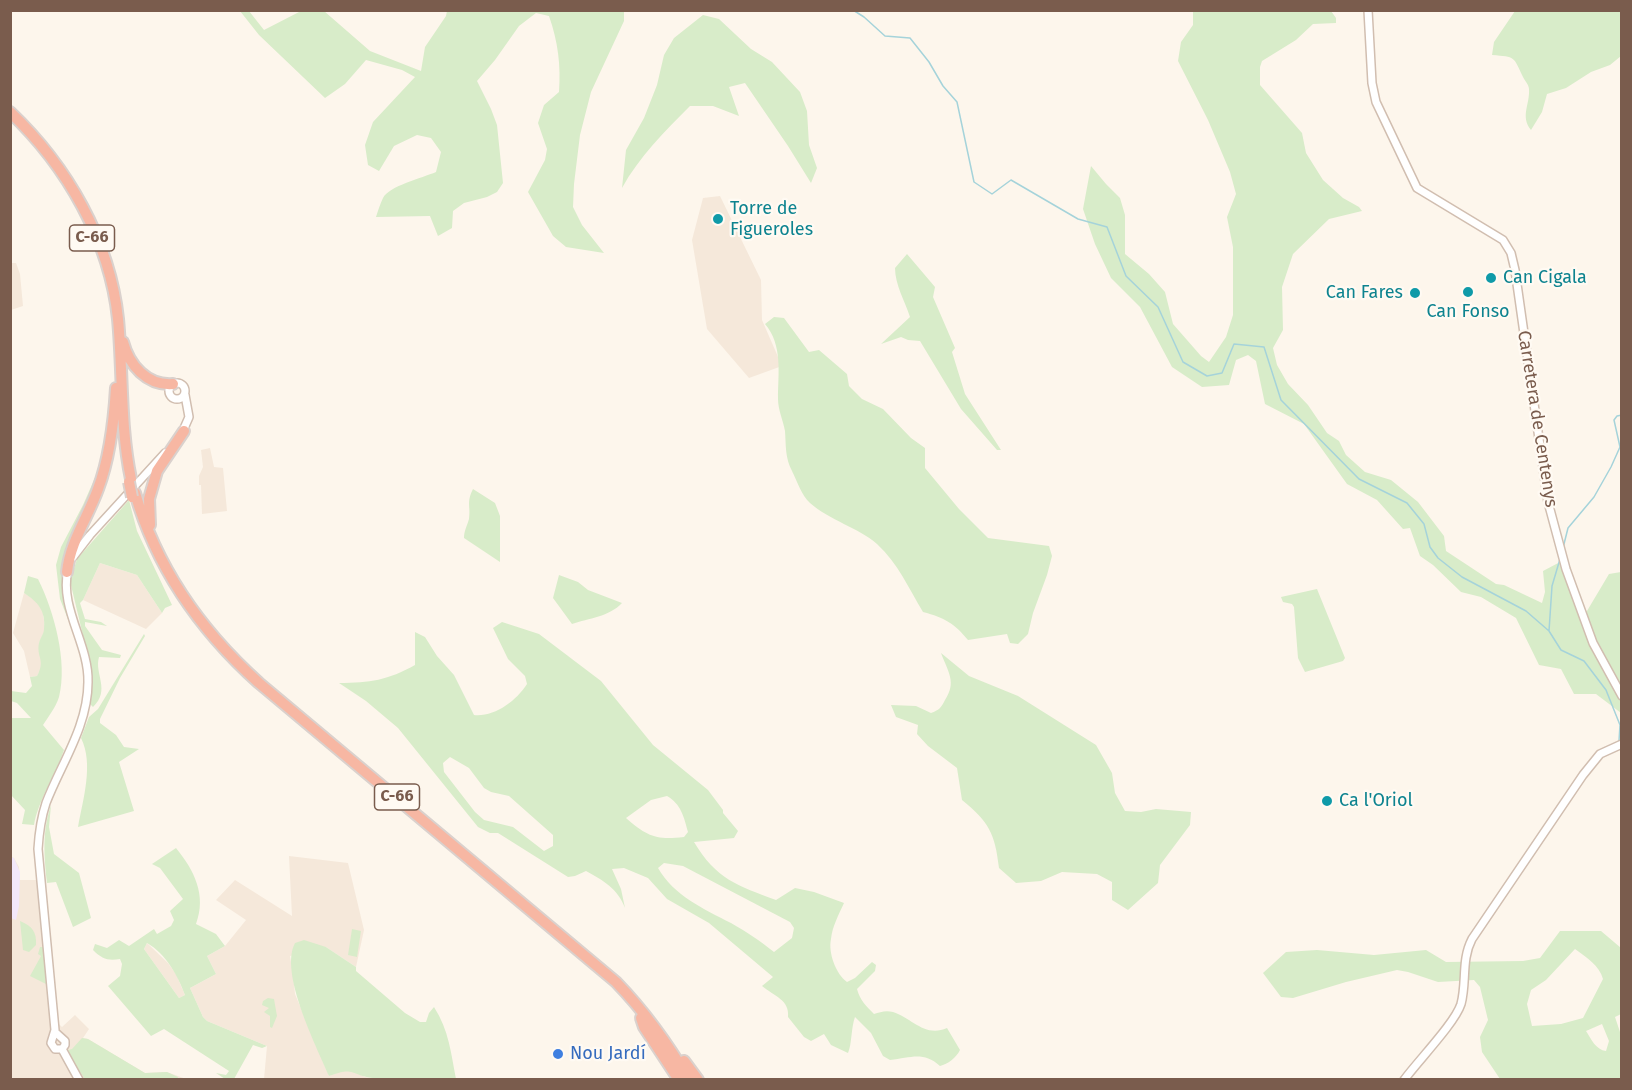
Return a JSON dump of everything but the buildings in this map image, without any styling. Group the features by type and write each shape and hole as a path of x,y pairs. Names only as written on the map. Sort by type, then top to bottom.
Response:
{"highway":[{"name":"C-66","path":"10,111 50,155 68,182 86,214 109,271 118,319 130,481"},
{"name":"C-66","path":"10,117 36,144 56,170 92,237 104,273 111,311 122,448 143,532 163,574 199,628 253,685 599,974 644,1017"},
{"path":"118,319 127,355 135,367 161,384 173,384"},
{"path":"68,572 70,555 102,480 113,426 117,382"},
{"path":"157,552 149,520 150,493 157,471 184,430"},
{"name":"C-66","path":"134,495 157,552 175,585 199,620 246,671 616,982 667,1043 689,1080"},
{"path":"681,1080 644,1027 644,1017 652,1020 698,1080"}],"street":[{"name":"Carretera de Centenys","path":"1368,10 1372,83 1376,102 1417,188 1503,240 1511,253 1548,502 1566,569 1593,643 1622,696"},
{"path":"62,1049 53,1048 56,1035 39,864 39,838 45,805 84,715 88,684 85,654 67,594 68,572 72,558 83,543 184,430 189,417 186,390 183,385 173,384 169,394 187,407"},
{"path":"177,400 185,395"},
{"path":"1404,1080 1459,1008 1464,964 1472,939 1600,754 1622,744"},
{"path":"56,1035 66,1043 62,1049"},
{"path":"62,1049 79,1080"}],"shaded area":[{"path":"720,196 761,280 762,320 782,366 749,378 707,329 692,240 703,198"},
{"path":"11,263 16,263 20,274 23,306 11,310"},
{"path":"210,448 214,467 223,468 227,511 202,514 201,485 199,485 199,476 203,467 201,450"},
{"path":"100,563 137,575 162,613 146,629 83,600"},
{"path":"24,593 37,601 43,612 45,630 39,643 42,667 37,676 30,677 24,651 13,633"},
{"path":"289,856 348,863 364,930 356,967 326,947 290,956 295,994 329,1076 341,1071 353,1071 365,1077 378,1079 264,1079 267,1046 207,1021 190,988 216,974 207,956 225,946 246,920 216,900 235,880 292,916"},
{"path":"11,857 19,867 20,880 40,880 53,1018 62,1027 75,1015 89,1029 83,1038 145,1073 167,1072 186,1079 11,1080"},
{"path":"11,857 14,858 20,872 19,906 16,920 11,918"},
{"path":"147,943 168,963 176,974 185,995 179,998 144,949"}],"green space":[{"path":"240,11 249,11 264,30 301,11 324,11 370,51 421,71 425,47 447,11 624,11 624,21 591,92 580,135 574,184 573,207 582,225 604,253 566,247 553,236 528,192 545,160 547,149 538,123 544,105 559,92 558,54 549,16 536,13 519,26 477,81 497,125 503,183 497,192 464,203 453,211 452,228 438,236 430,216 376,217 386,194 399,186 436,172 441,152 431,138 417,135 394,146 379,171 368,165 365,145 373,122 415,77 402,70 366,60 345,84 325,98 259,35"},
{"path":"1193,11 1331,11 1336,18 1336,23 1313,24 1296,40 1262,61 1260,67 1260,85 1302,133 1306,153 1323,180 1362,211 1329,219 1293,254 1282,287 1283,330 1273,348 1277,365 1288,384 1308,405 1327,433 1339,441 1346,455 1365,472 1391,480 1418,502 1444,536 1446,551 1496,584 1504,585 1542,603 1545,592 1543,571 1562,561 1584,616 1609,574 1621,572 1621,713 1596,694 1574,694 1561,669 1539,665 1516,618 1481,597 1461,592 1433,565 1420,556 1410,528 1403,529 1377,500 1347,484 1304,424 1265,404 1256,361 1248,355 1236,360 1229,385 1202,387 1172,367 1140,307 1111,278 1095,244 1083,209 1091,166 1120,198 1125,215 1125,254 1149,274 1165,292 1173,324 1209,362 1226,337 1233,315 1233,247 1227,217 1236,194 1230,172 1208,120 1178,61 1181,42 1193,25"},
{"path":"1515,11 1621,11 1621,56 1610,65 1591,72 1566,88 1547,94 1542,112 1531,130 1526,120 1528,84 1513,59 1492,55 1494,42"},
{"path":"703,15 719,19 751,49 772,62 800,92 807,111 809,145 817,168 811,183 745,83 729,87 739,116 713,106 690,106 644,155 622,188 626,150 644,118 657,85 664,55 674,38"},
{"path":"907,254 935,287 933,297 955,348 952,352 965,394 1001,450 997,450 961,409 920,341 901,337 881,344 910,317 895,274 895,268"},
{"path":"774,317 784,318 809,352 819,350 847,374 849,386 862,399 883,409 911,438 925,448 925,468 959,509 988,538 1049,546 1052,556 1047,575 1028,634 1018,644 1010,643 1007,634 968,640 948,622 923,612 897,568 877,544 807,500 787,456 785,431 778,403 777,350 771,332 765,324"},
{"path":"101,464 93,491 65,556 62,578 65,606 73,632 60,599 56,565 61,547"},
{"path":"473,489 495,503 500,516 500,562 464,538"},
{"path":"129,500 137,531 172,605 165,608 162,613 137,575 100,563 80,603 85,619 101,622 107,626 85,622 85,626 102,650 121,655 120,658 99,657 101,694 93,707 90,704 92,673 70,581 77,559"},
{"path":"559,575 578,582 588,590 622,603 605,614 572,624 553,598"},
{"path":"28,576 38,579 58,637 62,668 59,697 43,725 64,750 39,807 34,825 22,824 25,810 11,795 11,718 31,718 17,703 11,701 11,691 26,693 32,686 30,677 37,676 40,671 38,648 44,629 44,617 40,608 24,593"},
{"path":"1317,589 1345,658 1343,661 1305,672 1298,658 1294,607 1292,604 1283,602 1281,597"},
{"path":"502,622 539,634 601,681 653,745 708,790 738,831 734,838 694,842 702,855 720,873 739,885 776,900 795,888 844,903 834,925 830,945 839,974 847,982 855,978 872,962 876,965 875,971 857,989 868,1008 874,1014 885,1011 893,1012 932,1031 947,1028 960,1050 956,1056 940,1066 922,1057 890,1060 883,1056 871,1033 855,1017 848,1053 831,1045 824,1034 811,1041 804,1037 788,1017 784,1002 762,986 773,977 709,923 667,899 648,878 624,868 612,869 621,889 625,908 614,890 592,874 586,871 568,877 498,833 490,833 478,827 398,728 366,701 339,683 378,680 415,665 415,632 425,637 437,656 454,675 474,715 497,711 511,702 527,684 525,676 508,659 493,628","holes":["450,757 469,768 484,788 509,796 553,835 553,846 544,851 513,827 484,820 444,772 443,763","667,796 676,803 688,832 684,837 653,836 626,818 651,800","664,863 683,866 790,922 794,928 792,938 774,952 731,923 681,894 658,868"]},
{"path":"144,634 145,636 120,678 100,719 100,723 116,735 124,747 139,749 119,762 134,811 78,827 87,770 85,748 81,738 89,717 98,709"},
{"path":"941,653 969,676 1018,696 1096,745 1112,773 1115,793 1125,811 1141,812 1156,809 1191,812 1190,825 1160,865 1158,883 1128,910 1112,900 1112,882 1097,874 1062,872 1041,881 1016,883 999,868 993,837 989,829 979,815 962,800 957,768 928,746 917,734 918,725 896,717 891,705 916,706 931,713 942,705 949,694 951,682"},
{"path":"51,805 49,827 54,854 79,873 91,918 73,927 56,882 47,883 44,844"},
{"path":"176,848 197,883 200,903 196,924 216,934 225,946 207,956 216,974 190,988 203,1017 207,1021 267,1046 262,1048 253,1045 234,1079 225,1079 216,1073 226,1075 229,1071 164,1029 151,1036 108,986 120,976 122,964 120,959 105,959 93,950 95,944 107,948 119,940 129,946 154,929 157,934 171,926 174,920 170,911 183,899 160,868 152,864","holes":["147,943 170,966 185,995 179,998 144,949"]},
{"path":"20,921 31,927 36,936 36,945 29,952 23,950"},
{"path":"352,929 361,931 357,957 348,955"},
{"path":"1560,931 1601,931 1621,948 1621,1014 1615,1017 1621,1035 1621,1079 1500,1079 1482,1052 1480,1037 1488,1020 1480,987 1474,980 1438,982 1397,970 1293,998 1281,997 1263,973 1286,952 1317,950 1374,955 1426,950 1446,962 1523,961 1540,958","holes":["1575,949 1596,966 1603,979 1583,1018 1561,1024 1532,1026 1527,1004 1531,990 1546,980","1602,1024 1609,1041 1606,1051 1597,1046 1586,1031"]},
{"path":"304,940 326,947 356,967 356,971 405,1013 420,1022 426,1022 434,1007 446,1033 456,1079 372,1079 348,1071 329,1076 308,1028 295,990 291,956 295,943"},
{"path":"40,947 43,947 46,984 30,976 41,956 38,954"},
{"path":"268,998 274,999 277,1016 272,1028 270,1027 270,1016 264,1012 269,1008 262,1005 263,1001"},
{"path":"82,1038 88,1039 145,1073 167,1072 178,1077 177,1080 85,1079 70,1057 68,1050 72,1049"}],"waterway":[{"path":"853,10 885,36 910,38 929,62 943,86 957,102 974,182 992,194 1011,180 1078,219 1107,227 1126,276 1158,307 1183,362 1207,376 1222,373 1234,344 1264,347 1281,400 1359,479 1407,503 1424,524 1430,547 1438,558 1462,577 1526,611 1549,631 1561,650 1584,661 1606,690 1620,725 1619,741"},
{"path":"1563,548 1568,528 1594,497 1620,447 1614,420 1617,416 1622,415"},
{"path":"1549,631 1552,586 1560,559"}],"place":[{"name":"Torre de Figueroles","path":"718,219"},
{"name":"Can Cigala","path":"1491,278"},
{"name":"Can Fonso","path":"1468,292"},
{"name":"Can Fares","path":"1415,293"},
{"name":"Ca l'Oriol","path":"1327,801"},
{"name":"Nou Jardí","path":"558,1054"}]}
